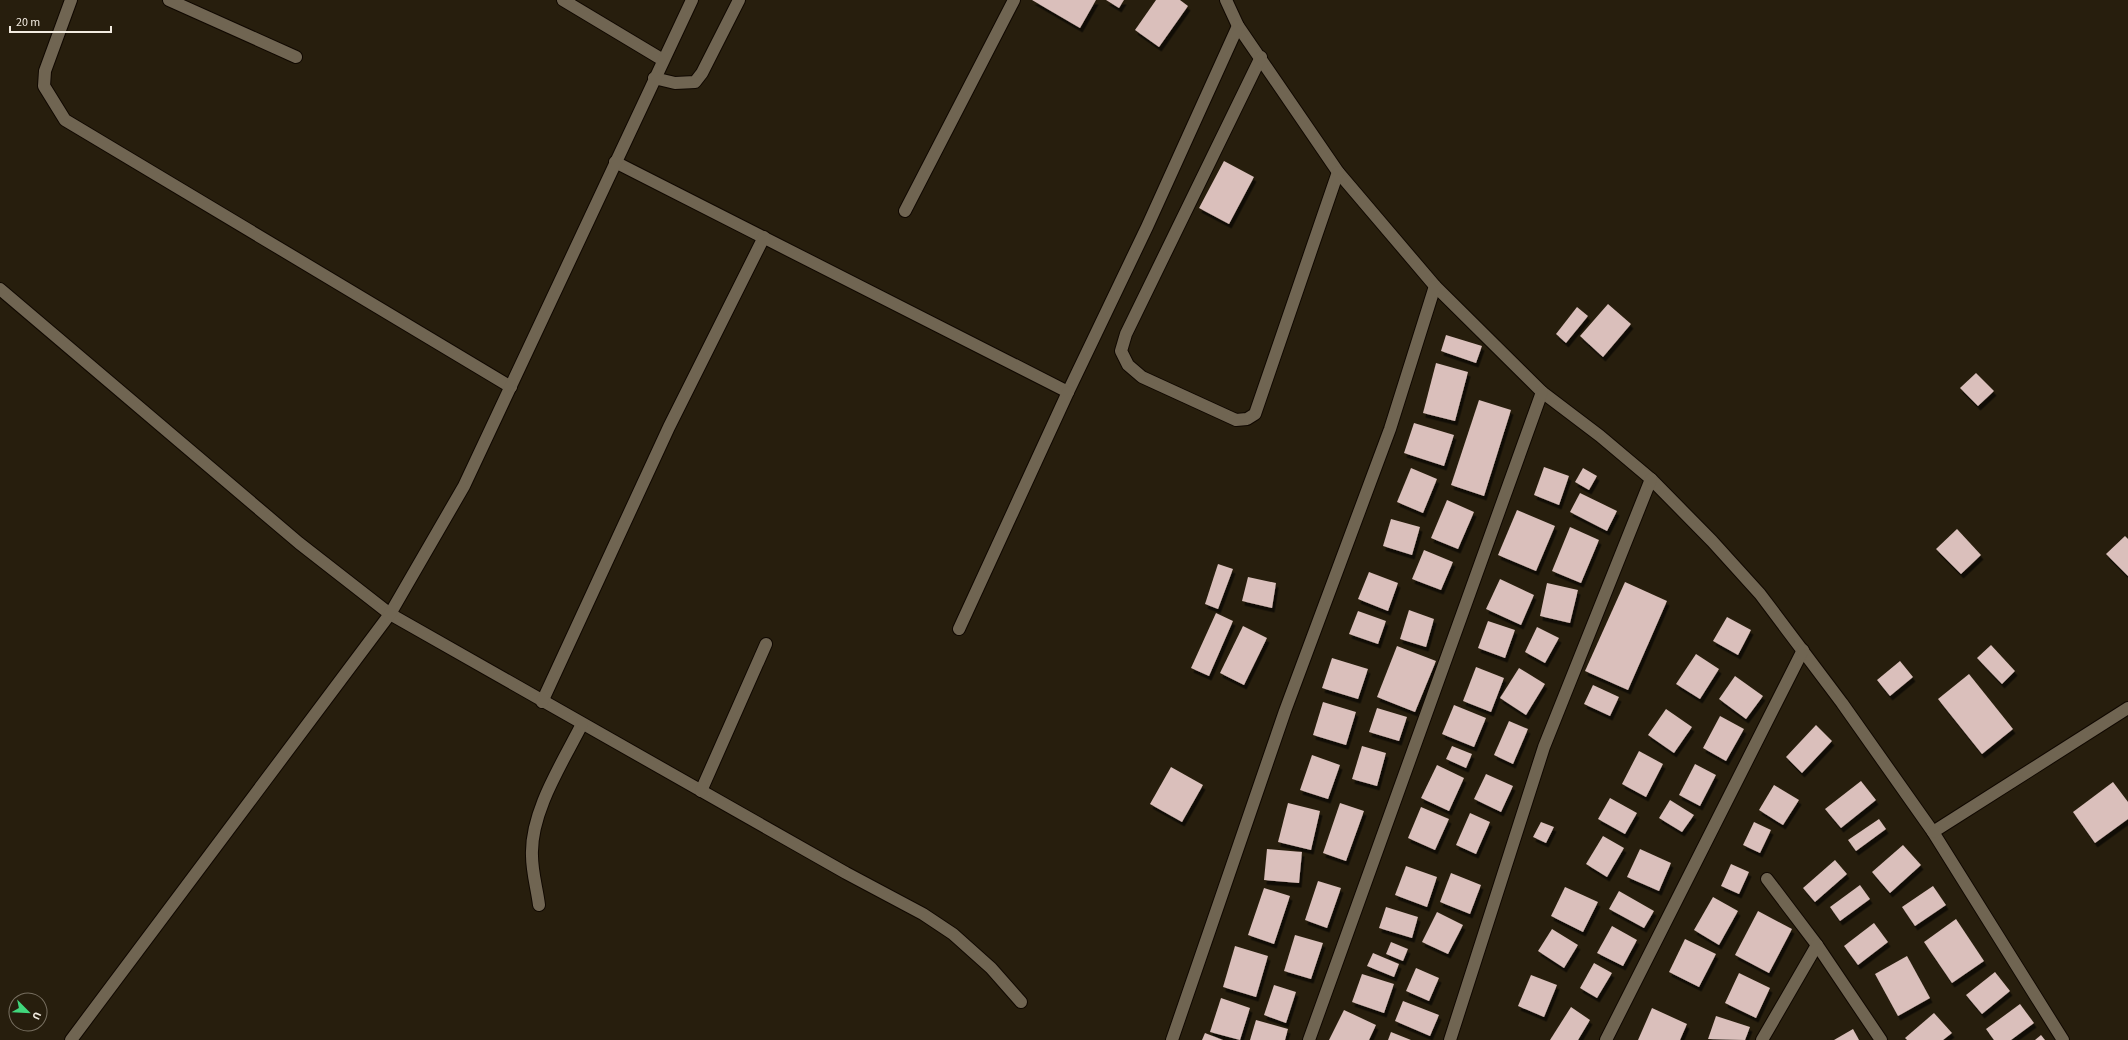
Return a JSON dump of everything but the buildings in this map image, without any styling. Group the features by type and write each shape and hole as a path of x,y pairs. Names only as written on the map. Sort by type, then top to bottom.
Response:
{"street":[{"path":"71,0 45,71 44,86 65,120 511,387"},
{"path":"169,0 296,56"},
{"path":"563,0 663,60"},
{"path":"71,1040 390,614 464,486 654,78 692,0"},
{"path":"654,78 675,84 695,82 702,73 739,0"},
{"path":"905,211 1014,0"},
{"path":"1226,0 1238,26 1261,57 1338,172 1435,286 1542,392 1600,436 1651,479 1712,541 1760,594 1803,650 1934,832 2063,1040"},
{"path":"959,628 1068,392 1147,227 1238,26"},
{"path":"1261,57 1126,334 1121,351 1128,365 1142,377 1236,420 1247,419 1255,414 1338,172"},
{"path":"615,162 1068,392"},
{"path":"542,702 669,427 764,237"},
{"path":"1172,1040 1285,711 1390,429 1435,286"},
{"path":"0,289 299,543 390,614 542,702 846,873 923,914 953,934 991,968 1021,1002"},
{"path":"1309,1040 1542,392"},
{"path":"1450,1040 1544,747 1651,479"},
{"path":"701,791 766,644"},
{"path":"1606,1040 1803,650"},
{"path":"1934,832 2128,708"},
{"path":"539,905 532,856 535,827 550,786 582,724"},
{"path":"1767,879 1817,945 1881,1040"},
{"path":"1762,1040 1817,945"}]}
